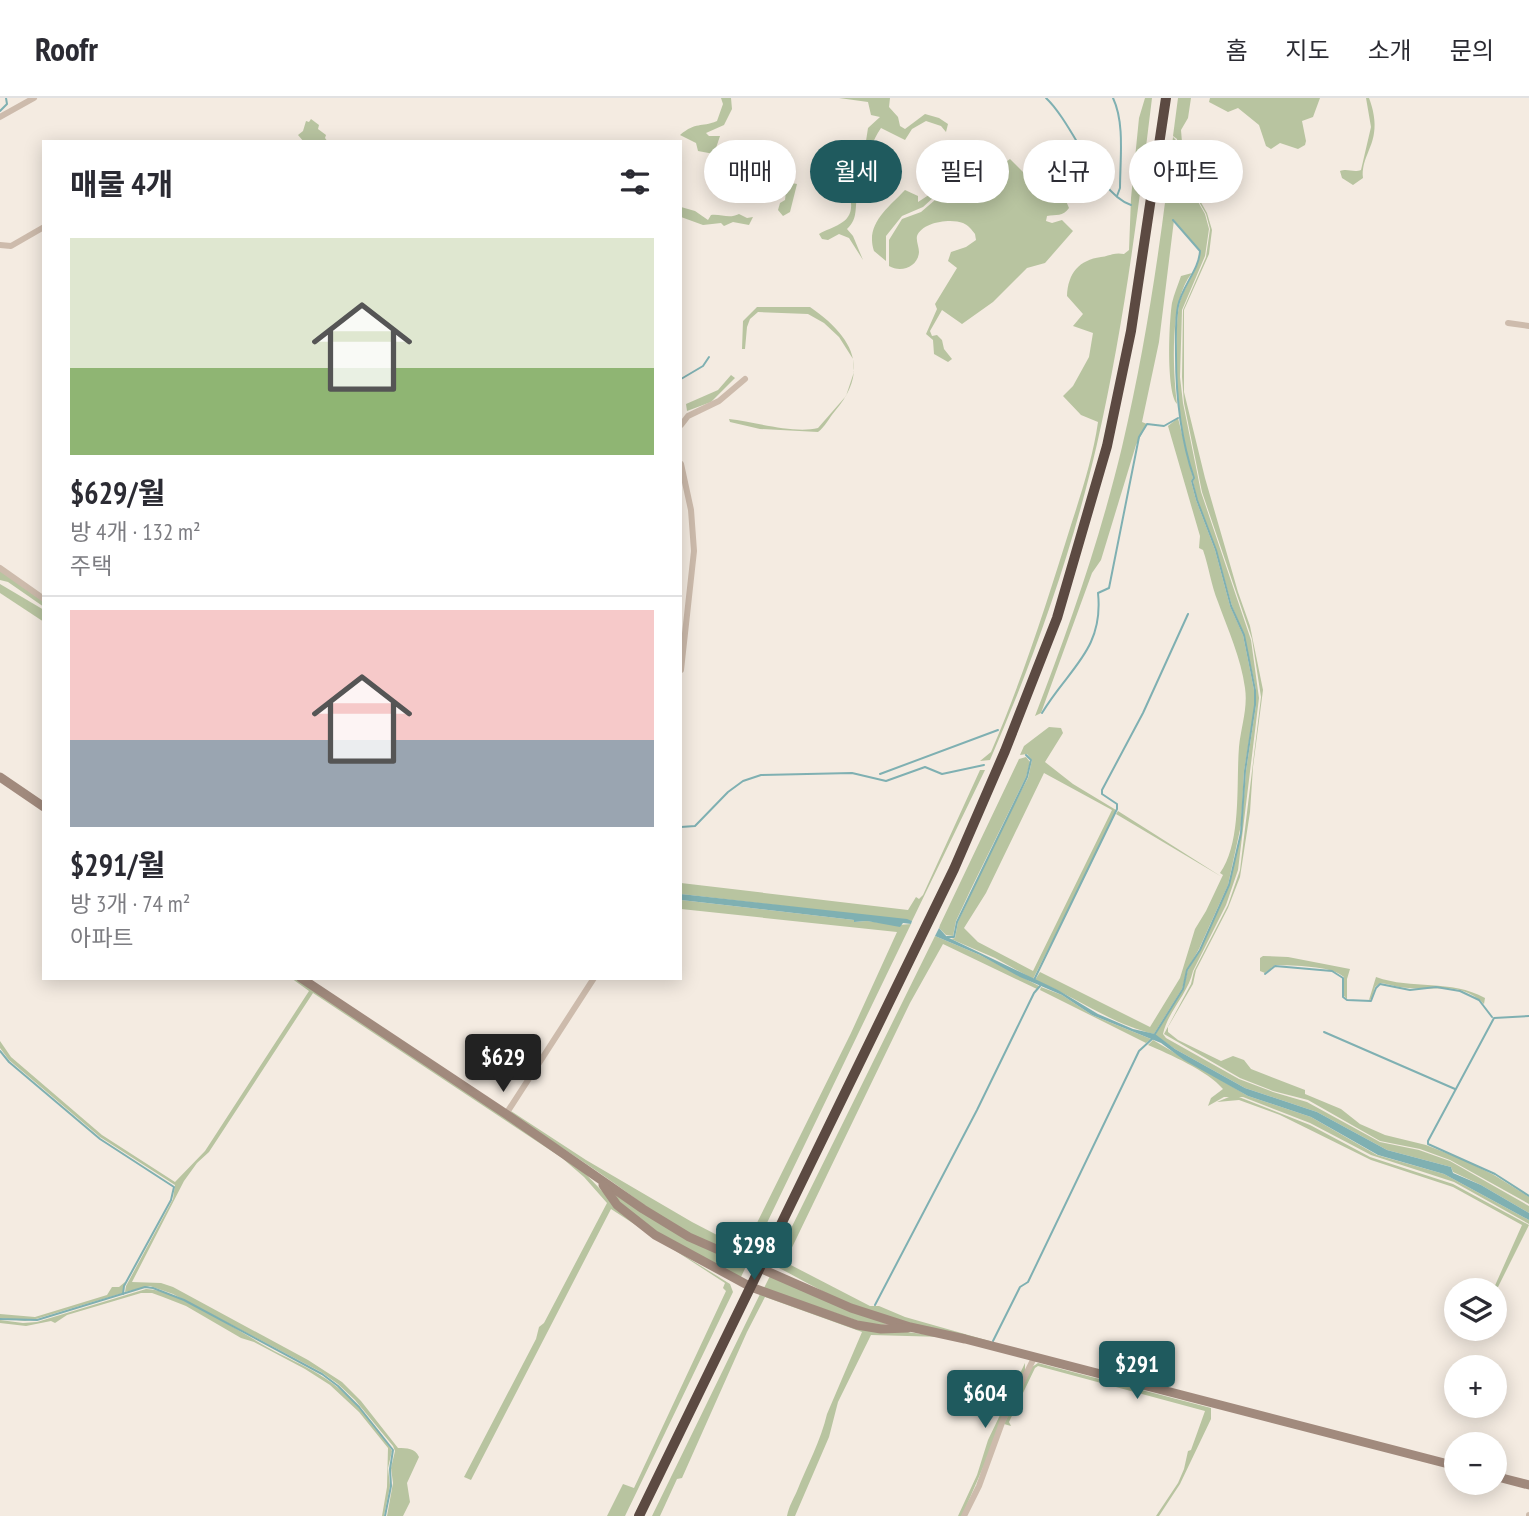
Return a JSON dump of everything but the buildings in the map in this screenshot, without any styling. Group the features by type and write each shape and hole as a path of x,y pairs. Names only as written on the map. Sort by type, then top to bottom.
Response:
{"highway":[{"path":"639,1516 954,869 1058,618 1107,446 1129,344 1166,98"}],"street":[{"path":"0,117 34,98"},
{"path":"0,245 11,246 42,228"},
{"path":"1508,323 1529,326"},
{"path":"682,424 688,416 719,401 746,379"},
{"path":"682,471 691,510 694,551 682,661"},
{"path":"0,568 42,598"},
{"path":"0,778 42,806"},
{"path":"304,980 643,1209 689,1237 831,1299 910,1328 965,1339 1444,1463"},
{"path":"506,1114 593,980"},
{"path":"599,1179 617,1205 632,1219 687,1253 751,1287 857,1325 881,1329 910,1328"},
{"path":"964,1516 979,1486 1003,1420 1034,1359"},
{"path":"1507,1479 1529,1485"}],"green space":[{"path":"721,98 731,98 732,109 724,125 706,133 709,136 720,136 719,140 704,140 704,152 698,151 696,143 680,135 695,126 717,121 723,104"},
{"path":"839,98 890,98 889,107 898,117 900,126 905,129 925,114 948,124 946,132 941,126 926,121 912,129 905,140 881,128 875,140 866,140 868,128 880,117 871,115 868,102"},
{"path":"1145,98 1152,98 1147,140 1137,140"},
{"path":"1178,98 1191,98 1188,118 1181,130 1182,140 1173,136"},
{"path":"1210,98 1320,98 1313,117 1302,121 1305,145 1298,149 1280,143 1271,149 1266,146 1259,125 1238,108 1228,112 1209,102"},
{"path":"1366,98 1369,98 1373,111 1374,133 1363,178 1353,185 1342,178 1340,171 1361,170 1371,127"},
{"path":"311,119 319,125 318,129 326,135 326,140 302,140 298,135 303,131 306,121"},
{"path":"1009,160 1023,172 1023,203 1066,203 1069,208 1067,211 1047,216 1046,221 1052,223 1062,220 1073,231 1045,263 1027,268 993,302 962,324 942,310 930,331 932,336 937,335 942,340 944,349 952,359 948,362 934,354 933,340 926,334 937,309 935,304 957,268 948,261 951,252 976,240 975,234 963,223 944,221 931,224 917,236 919,252 916,262 904,269 889,266 889,240 902,219 921,212 932,203 1009,203"},
{"path":"905,190 916,195 916,203 927,203 902,216 886,236 886,261 874,251 872,241 875,225 892,203 902,203 902,193"},
{"path":"780,203 792,203 790,212 783,216 778,210"},
{"path":"851,203 856,203 854,220 847,229 853,236 863,260 849,238 839,234 828,240 822,239 819,234 845,220 851,210"},
{"path":"1131,203 1139,203 1115,358 1076,525 1051,605 1022,683 990,760 980,761 991,752 1024,668 1079,499 1098,422 1081,415 1063,396 1073,386 1089,357 1093,333 1073,326 1083,314 1067,296 1072,274 1087,261 1124,254 1129,250"},
{"path":"1165,203 1199,203 1209,229 1205,256 1182,310 1180,377 1201,492 1251,640 1259,698 1238,870 1226,905 1163,1034 1239,1079 1307,1102 1380,1142 1419,1150 1450,1161 1529,1206 1529,1213 1453,1172 1451,1167 1387,1150 1317,1112 1245,1088 1155,1035 1183,989 1188,970 1200,950 1229,885 1241,834 1246,771 1256,705 1256,690 1244,635 1197,500 1180,417 1177,318 1181,299 1200,251 1174,220 1159,342 1142,422 1147,424 1136,445 1101,560 1092,573 1041,713 1035,716 1083,583 1122,447 1152,293"},
{"path":"1200,203 1207,213 1212,230 1209,254 1184,310 1184,392 1205,478 1250,626 1263,690 1240,877 1228,908 1196,970 1193,984 1168,1027 1168,1032 1178,1040 1221,1061 1233,1056 1244,1060 1251,1069 1305,1090 1305,1094 1341,1109 1360,1124 1385,1135 1426,1145 1464,1160 1529,1197 1529,1204 1450,1160 1420,1149 1380,1141 1308,1100 1273,1091 1240,1078 1164,1034 1228,905 1240,870 1261,697 1252,639 1202,492 1184,403 1183,310 1206,257 1210,229"},
{"path":"682,207 695,211 708,220 711,215 739,214 747,218 753,217 749,225 733,222 724,226 721,223 703,225 682,217"},
{"path":"1192,273 1179,300 1176,317 1174,373 1177,404 1170,371 1171,312 1181,276"},
{"path":"757,307 810,307 837,330 846,342 852,358 839,337 824,323 808,314 758,312 750,319 745,349 742,349 743,321"},
{"path":"731,375 735,378 711,402 687,411 686,404 718,390"},
{"path":"845,398 818,432 760,429 730,422 729,419 786,429 818,428"},
{"path":"1178,418 1196,500 1215,550 1230,606 1243,635 1255,705 1244,771 1241,825 1228,885 1187,970 1182,989 1154,1034 1123,1024 1035,980 1040,972 1150,1027 1180,978 1195,929 1223,875 1220,873 1232,845 1237,812 1239,747 1246,695 1237,655 1203,550 1199,548 1200,536 1168,426"},
{"path":"0,570 42,600 42,606 8,582 0,580"},
{"path":"0,584 42,609 42,621 0,593"},
{"path":"1049,727 1061,728 1063,733 1045,762 1073,784 1116,810 1033,979 995,958 951,939 955,938 958,922 1028,778 1032,760 1027,754 1020,755 1024,746","holes":["1044,773 1112,810 1033,971 978,942 964,928 986,893"]},
{"path":"1026,757 1030,762 1026,777 956,921 953,936 946,935 939,928 940,925 1019,759"},
{"path":"980,770 985,770 912,921 682,894 682,883 908,910 916,897 919,899"},
{"path":"1118,811 1222,877 1116,814"},
{"path":"682,900 854,922 911,924 740,1279 687,1252 637,1220 611,1192 685,1239 623,1189 512,1115 511,1111 586,1160 717,1235 750,1237 851,1033 897,932 682,909"},
{"path":"935,936 980,955 1039,986 1037,989 943,944 910,1003 785,1262 870,1306 879,1306 905,1317 993,1342 919,1326 864,1309 828,1294 773,1265"},
{"path":"1288,957 1350,969 1347,999 1344,996 1344,977 1338,973 1311,967 1275,965 1265,973 1260,971 1260,958"},
{"path":"1376,977 1390,981 1445,986 1472,992 1485,998 1484,1004 1466,992 1448,988 1405,988 1380,983 1369,1000"},
{"path":"294,980 299,980 577,1165 602,1191 656,1238 730,1284 733,1292 625,1516 607,1516 623,1484 634,1488 726,1291 723,1288 725,1283 611,1209 471,1480 464,1477 536,1339 539,1327 544,1323 607,1203 584,1177 562,1158 313,993 209,1152 184,1181 132,1282 161,1283 173,1287 308,1360 342,1382 361,1401 398,1448 413,1450 419,1457 407,1483 410,1502 403,1516 387,1516 395,1451 355,1400 338,1384 321,1372 173,1294 150,1286 125,1292 173,1199 175,1185 100,1137 9,1060 0,1048 0,1041 11,1057 102,1135 175,1182 205,1151 309,991"},
{"path":"1041,987 1062,995 1092,1015 1151,1039 1146,1043 1040,990"},
{"path":"1153,1040 1248,1096 1311,1117 1377,1155 1444,1174 1529,1220 1529,1224 1454,1182 1371,1155 1310,1123 1243,1097 1224,1097 1208,1106 1211,1098 1223,1089 1198,1070 1148,1045"},
{"path":"1229,1097 1239,1097 1310,1125 1370,1157 1453,1184 1529,1225 1502,1278 1498,1278 1522,1225 1453,1187 1371,1160 1280,1115 1239,1100 1217,1102"},
{"path":"771,1274 886,1324 875,1327 764,1288"},
{"path":"125,1282 123,1293 36,1319 25,1321 0,1318 0,1314 35,1317 107,1295 112,1287 119,1287"},
{"path":"146,1289 160,1291 195,1306 320,1375 348,1396 392,1451 388,1468 390,1486 384,1516 388,1448 359,1412 330,1385 305,1369 241,1338 186,1306 152,1293 141,1293 67,1315 55,1323 51,1321 26,1326 0,1323 0,1320 37,1322"},
{"path":"761,1292 820,1314 900,1331 944,1337 871,1335 838,1402 829,1437 795,1516 787,1516 862,1332 765,1297 682,1478 677,1479 660,1516 652,1516"},
{"path":"1025,1363 1025,1371 962,1516 958,1516 977,1475 988,1440"},
{"path":"1038,1363 1211,1408 1211,1419 1180,1484 1159,1516 1156,1516 1178,1483 1205,1411 1038,1366 1009,1422 1011,1426 1004,1424 1032,1367"}],"water":[{"path":"682,894 912,921 911,924 903,923 900,927 682,900"},
{"path":"939,928 947,937 1058,990 1098,1014 1133,1029 1155,1034 1175,1049 1245,1088 1317,1112 1387,1150 1451,1167 1453,1173 1481,1185 1529,1213 1529,1220 1444,1174 1378,1155 1311,1117 1248,1096 1184,1060 1161,1043 1092,1015 1062,995 935,936"}],"waterway":[{"path":"0,111 7,104 6,98"},
{"path":"1046,98 1108,188 1119,199 1131,205"},
{"path":"1113,98 1117,108 1121,142 1120,188 1117,196"},
{"path":"1155,1034 1183,989 1187,970 1200,950 1229,885 1241,833 1245,771 1255,705 1255,690 1244,635 1231,606 1216,550 1197,500 1182,432 1177,386 1176,318 1180,299 1197,265 1200,251 1173,220"},
{"path":"682,378 703,366 709,357"},
{"path":"1042,713 1082,658 1095,630 1098,593 1109,588 1139,437 1147,424 1164,426 1178,418"},
{"path":"1034,980 1117,809 1117,804 1102,794 1102,790 1143,713 1188,614"},
{"path":"880,774 998,730"},
{"path":"947,937 954,937 957,922 1027,777 1031,760 1026,755"},
{"path":"682,827 695,826 728,792 743,781 761,775 852,773 886,781 925,767 942,774 984,765"},
{"path":"1265,974 1275,966 1332,971 1343,978 1343,997 1347,1000 1371,1001 1380,984 1410,990 1436,987 1460,991 1479,1000 1492,1017"},
{"path":"875,1305 977,1110 1034,993 1040,986"},
{"path":"1529,1016 1494,1018 1428,1141 1428,1144 1495,1174 1529,1196"},
{"path":"1324,1032 1455,1089"},
{"path":"993,1341 1020,1287 1028,1282 1139,1051 1152,1039"},
{"path":"0,1051 9,1062 100,1139 174,1187 171,1200 124,1286 123,1294"},
{"path":"0,1319 37,1320 145,1287 184,1300 322,1374 359,1407 393,1450 391,1486 385,1516"}]}
